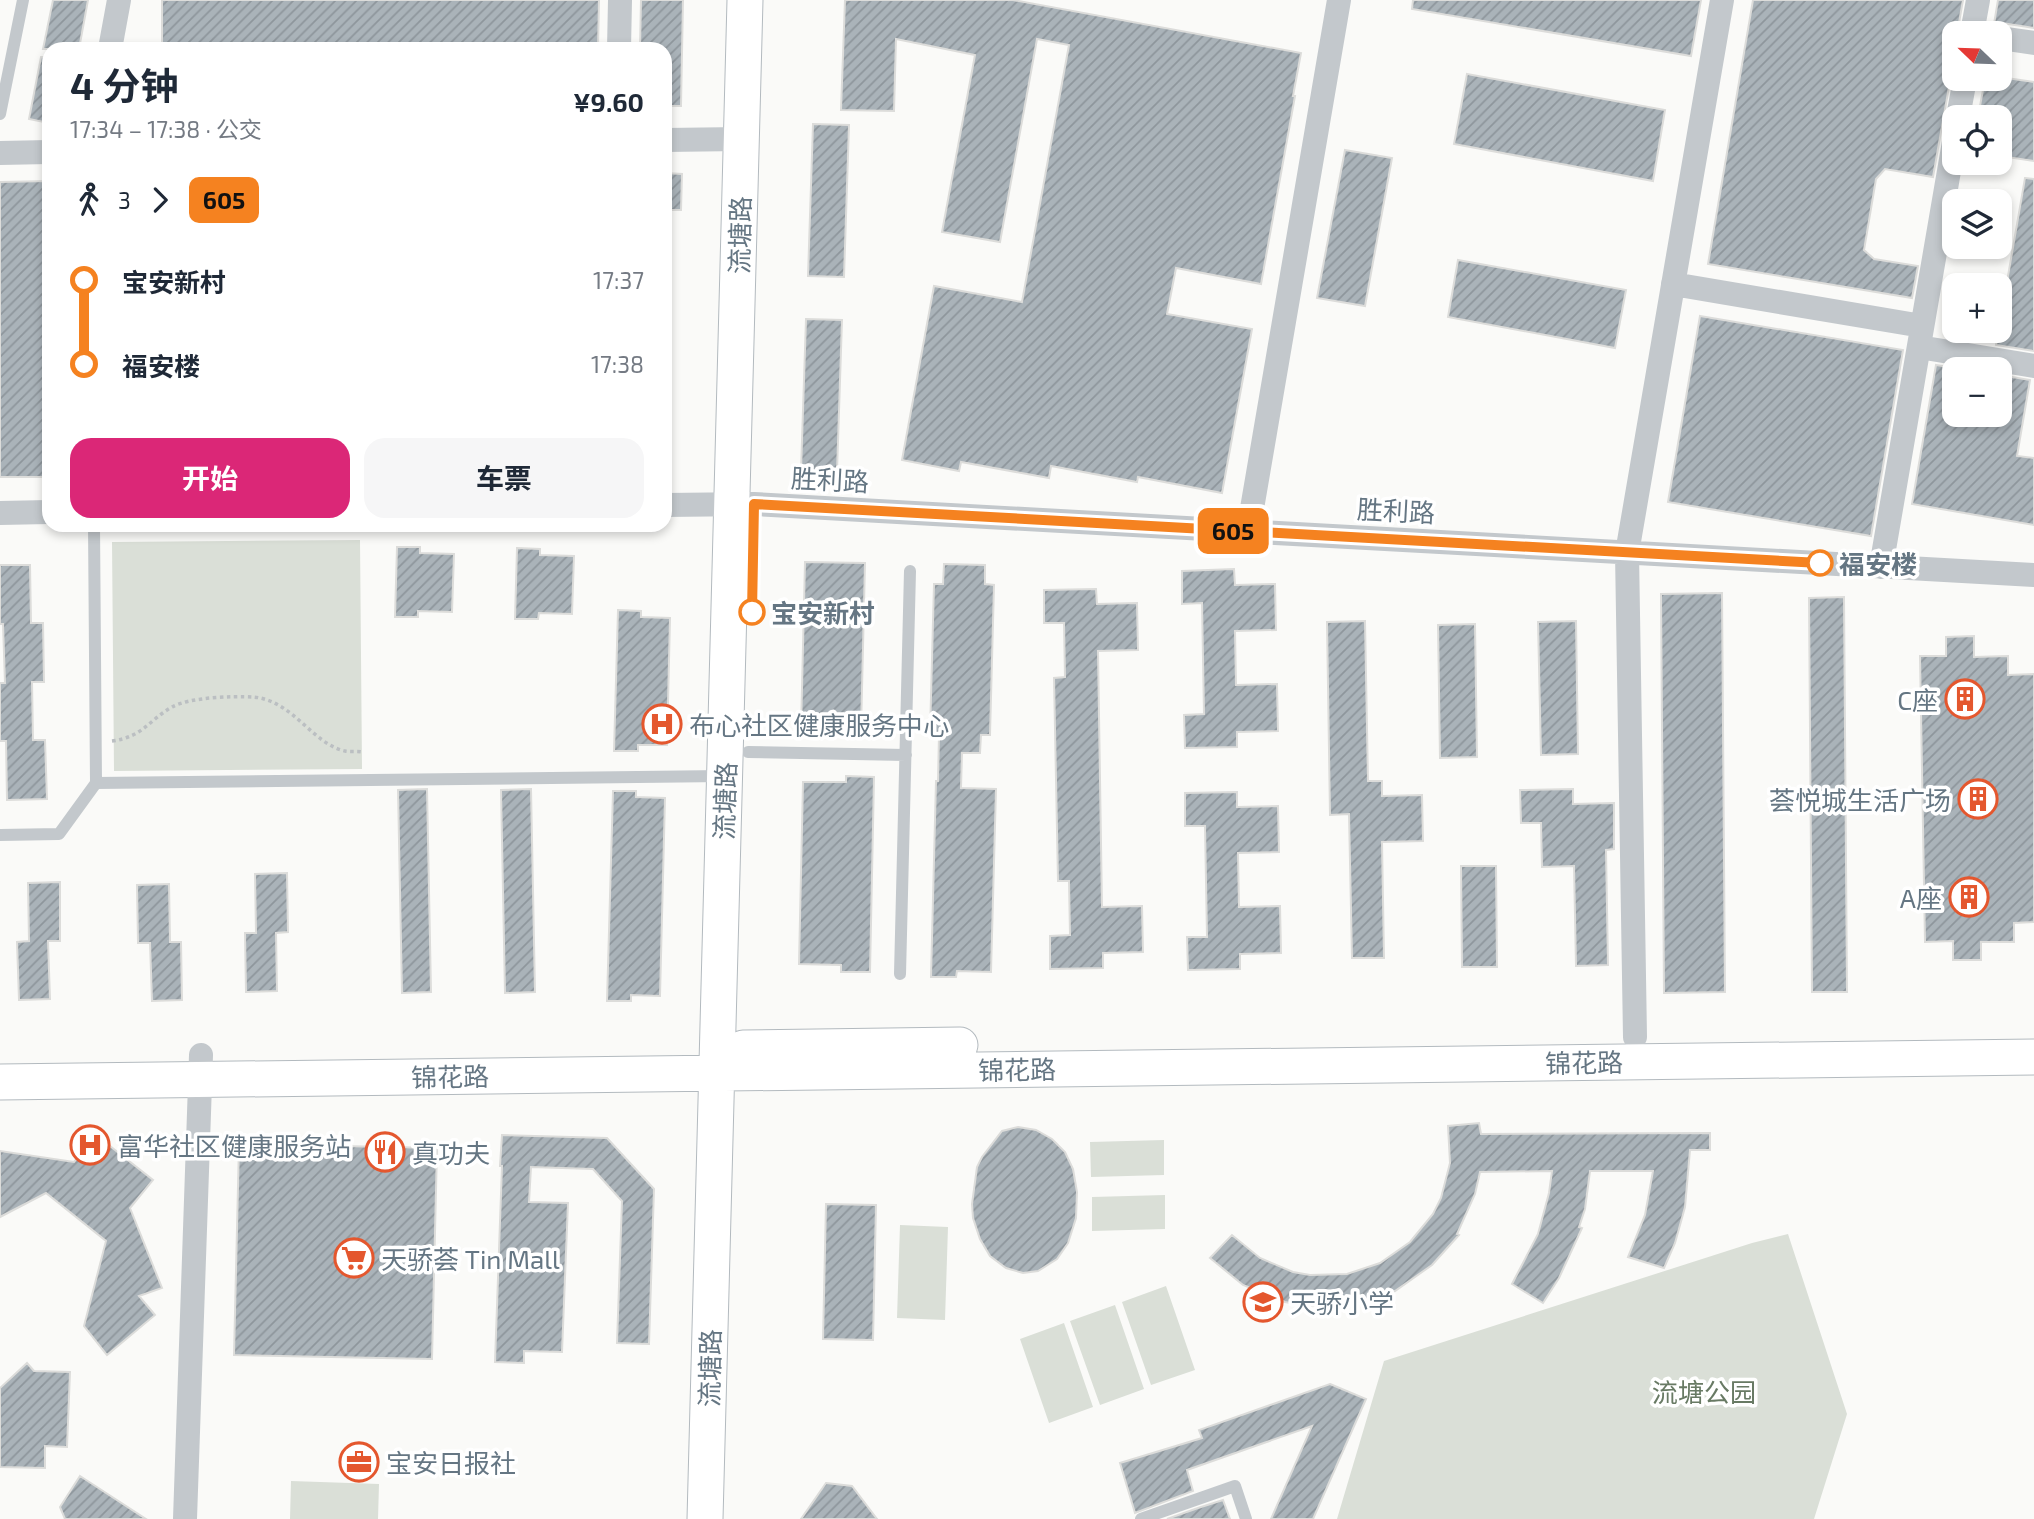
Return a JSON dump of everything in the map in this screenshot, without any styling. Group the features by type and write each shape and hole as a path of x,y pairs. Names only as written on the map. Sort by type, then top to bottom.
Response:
{"street":[{"path":"111,42 120,0"},
{"path":"619,42 620,0"},
{"name":"流塘路","path":"705,1519 748,752 743,504 741,139 745,0"},
{"name":"流塘路","path":"729,1519 729,1060 724,776 743,504 767,0"},
{"path":"1248,532 1339,0"},
{"path":"1635,1037 1627,553 1722,0"},
{"path":"1975,21 1978,0"},
{"path":"2012,40 2034,43"},
{"path":"672,141 741,139"},
{"path":"0,153 42,152"},
{"path":"1881,567 1948,175"},
{"path":"1673,284 1921,336 2034,366"},
{"name":"胜利路","path":"672,505 743,504 2034,575"},
{"path":"0,513 42,512"},
{"name":"锦花路","path":"729,1060 1635,1037 2034,1032"},
{"name":"锦花路","path":"0,1082 201,1067 729,1060 2034,1056"},
{"name":"锦花路","path":"0,1057 201,1067"},
{"path":"185,1519 201,1067"}],"lane":[{"path":"0,114 23,0"},
{"path":"0,835 59,834 96,783 94,532"},
{"path":"900,974 911,571"},
{"path":"748,752 906,755"},
{"path":"96,783 724,776"},
{"path":"1141,1519 1235,1486 1247,1519"}],"path":[{"path":"96,742 124,739 147,728 173,707 197,700 254,697 275,702 343,751 362,752"}],"green space":[{"path":"360,540 362,769 114,771 112,542"},
{"path":"1164,1140 1164,1175 1091,1177 1090,1142"},
{"path":"1165,1195 1165,1229 1092,1231 1092,1197"},
{"path":"900,1225 948,1227 945,1320 897,1318"},
{"name":"流塘公园","path":"1788,1234 1847,1414 1814,1519 1337,1519 1384,1361 1752,1243"},
{"path":"1166,1286 1195,1370 1151,1385 1122,1302"},
{"path":"1115,1305 1144,1389 1100,1405 1070,1321"},
{"path":"1064,1323 1093,1407 1049,1423 1020,1339"},
{"path":"291,1481 379,1484 378,1519 290,1519"}],"building":[{"path":"53,0 88,0 80,42 44,42"},
{"path":"162,0 599,0 598,42 162,42"},
{"path":"641,0 683,0 681,106 672,106 672,42 640,42"},
{"path":"845,0 1013,0 1301,53 1261,284 1176,268 1167,314 1252,329 1222,493 1138,477 1137,482 1051,466 1049,478 961,462 959,471 902,460 934,286 1022,302 1069,45 1037,39 1000,242 942,232 975,55 896,39 894,111 841,110"},
{"path":"1413,0 1701,0 1691,56 1412,9"},
{"path":"1753,0 1963,0 1959,21 1942,21 1942,91 1948,91 1946,105 1942,105 1942,126 1933,177 1885,169 1876,179 1864,250 1874,259 1918,266 1912,298 1708,264"},
{"path":"1998,0 2034,0 2034,28 2012,25 2012,21 1994,21"},
{"path":"41,57 42,57 42,122 29,119"},
{"path":"1467,74 1665,110 1653,181 1454,144"},
{"path":"2012,79 2034,82 2034,161 2012,158 2012,105 1980,105 1983,91 2012,91"},
{"path":"813,124 849,125 844,277 808,276"},
{"path":"1345,150 1392,158 1365,306 1317,298"},
{"path":"672,173 682,174 681,210 672,210"},
{"path":"2025,178 2034,179 2034,351 1996,345 2012,343 2012,273 2009,273"},
{"path":"42,181 42,477 0,477 0,182"},
{"path":"1458,260 1626,290 1615,348 1448,317"},
{"path":"1700,316 1903,350 1871,536 1668,502"},
{"path":"806,319 842,320 837,472 801,471"},
{"path":"1936,365 1942,366 1942,427 2012,427 2012,377 2030,380 2017,456 2034,458 2034,525 1912,504"},
{"path":"397,547 420,547 420,553 454,554 452,612 418,611 418,617 395,617"},
{"path":"517,548 540,549 540,555 574,556 572,614 539,613 538,619 515,619"},
{"path":"805,562 865,563 861,731 801,730"},
{"path":"944,564 985,565 985,584 994,585 990,735 981,735 980,753 962,753 961,788 996,789 991,972 957,971 956,977 931,977 939,734 930,734 934,584 943,584"},
{"path":"0,565 30,565 31,623 43,623 44,682 32,682 33,740 45,740 47,799 7,800 6,741 0,741 0,683 5,683 3,624 0,624"},
{"path":"1234,569 1235,585 1275,584 1276,630 1235,631 1236,685 1277,684 1278,731 1237,732 1237,747 1185,748 1184,715 1204,714 1202,603 1182,604 1182,571"},
{"path":"1096,589 1097,604 1137,603 1138,650 1098,651 1102,907 1142,906 1143,952 1103,953 1103,968 1050,969 1050,936 1070,935 1069,881 1058,881 1054,678 1065,677 1064,623 1044,623 1044,590"},
{"path":"1722,593 1725,992 1664,993 1661,594"},
{"path":"1844,597 1847,992 1812,992 1809,598"},
{"path":"618,610 641,611 641,617 670,618 667,745 638,745 638,751 614,751"},
{"path":"1365,621 1368,781 1382,781 1382,796 1422,795 1423,841 1382,842 1384,958 1352,958 1349,814 1330,815 1327,622"},
{"path":"1576,621 1578,754 1541,755 1538,622"},
{"path":"1475,624 1477,757 1440,758 1438,625"},
{"name":"荟悦城生活广场","path":"1974,636 1974,657 2008,656 2008,675 2034,674 2034,922 2014,923 2014,942 1981,942 1981,960 1953,960 1953,941 1925,942 1920,656 1946,656 1946,637"},
{"path":"846,776 874,777 870,972 841,972 841,965 799,964 803,782 846,782"},
{"path":"427,789 431,992 402,993 398,790"},
{"path":"531,789 535,992 505,993 501,790"},
{"path":"1573,789 1573,804 1614,803 1614,849 1606,850 1608,965 1576,966 1574,866 1542,867 1541,823 1521,823 1520,790"},
{"path":"613,791 636,791 636,797 665,798 660,996 631,995 631,1001 607,1001"},
{"path":"1237,792 1237,807 1278,806 1279,852 1238,853 1239,907 1280,906 1281,953 1240,954 1240,969 1188,970 1187,937 1207,937 1205,826 1185,826 1185,793"},
{"path":"1461,866 1496,866 1497,967 1462,967"},
{"path":"287,873 288,932 276,933 277,991 246,992 245,933 256,933 255,874"},
{"path":"60,882 60,941 48,941 50,999 19,1000 17,942 29,941 28,883"},
{"path":"169,884 170,942 181,942 182,1000 152,1001 150,943 138,943 137,885"},
{"path":"1479,1123 1481,1134 1710,1133 1710,1150 1690,1150 1685,1207 1675,1243 1664,1268 1628,1257 1645,1215 1653,1171 1590,1171 1585,1209 1579,1227 1582,1228 1559,1278 1543,1303 1512,1284 1538,1234 1552,1171 1480,1172 1475,1194 1457,1234 1459,1235 1432,1265 1395,1291 1352,1305 1307,1306 1285,1302 1243,1285 1210,1258 1232,1235 1260,1258 1293,1272 1310,1275 1347,1274 1380,1263 1410,1242 1433,1214 1441,1198 1450,1163 1448,1126"},
{"path":"1018,1127 1036,1130 1052,1139 1065,1152 1073,1169 1077,1192 1076,1218 1068,1243 1057,1259 1038,1271 1023,1273 1006,1268 990,1256 980,1239 973,1218 972,1204 977,1167 982,1157 1002,1131"},
{"path":"96,1135 153,1180 130,1208 162,1288 139,1296 155,1315 107,1355 84,1326 106,1241 46,1193 0,1217 0,1151 74,1162"},
{"path":"502,1135 607,1138 654,1189 649,1344 617,1343 622,1201 593,1169 531,1167 529,1202 568,1203 562,1352 524,1351 524,1363 495,1362"},
{"path":"239,1144 437,1148 432,1359 234,1355"},
{"path":"826,1204 876,1205 873,1340 823,1339"},
{"path":"27,1363 34,1371 70,1372 67,1447 45,1446 45,1468 0,1467 0,1388"},
{"path":"1330,1384 1366,1399 1313,1519 1271,1519 1312,1426 1187,1470 1193,1491 1135,1513 1120,1463 1202,1438 1199,1430"},
{"path":"80,1476 146,1519 65,1519 60,1507"},
{"path":"826,1483 852,1486 877,1519 801,1519"},
{"path":"1223,1500 1230,1519 1167,1519 1198,1508"}],"bus line":[{"name":"605","path":"752,612 754,504 1820,563"}],"place":[{"name":"福安楼","path":"1820,563"},
{"name":"宝安新村","path":"752,612"},
{"name":"C座","path":"1965,699"},
{"name":"布心社区健康服务中心","path":"662,724"},
{"name":"荟悦城生活广场","path":"1978,799"},
{"name":"A座","path":"1969,897"},
{"name":"富华社区健康服务站","path":"90,1145"},
{"name":"真功夫","path":"385,1152"},
{"name":"天骄荟 Tin Mall","path":"354,1258"},
{"name":"天骄小学","path":"1263,1302"},
{"name":"宝安日报社","path":"359,1462"}]}
